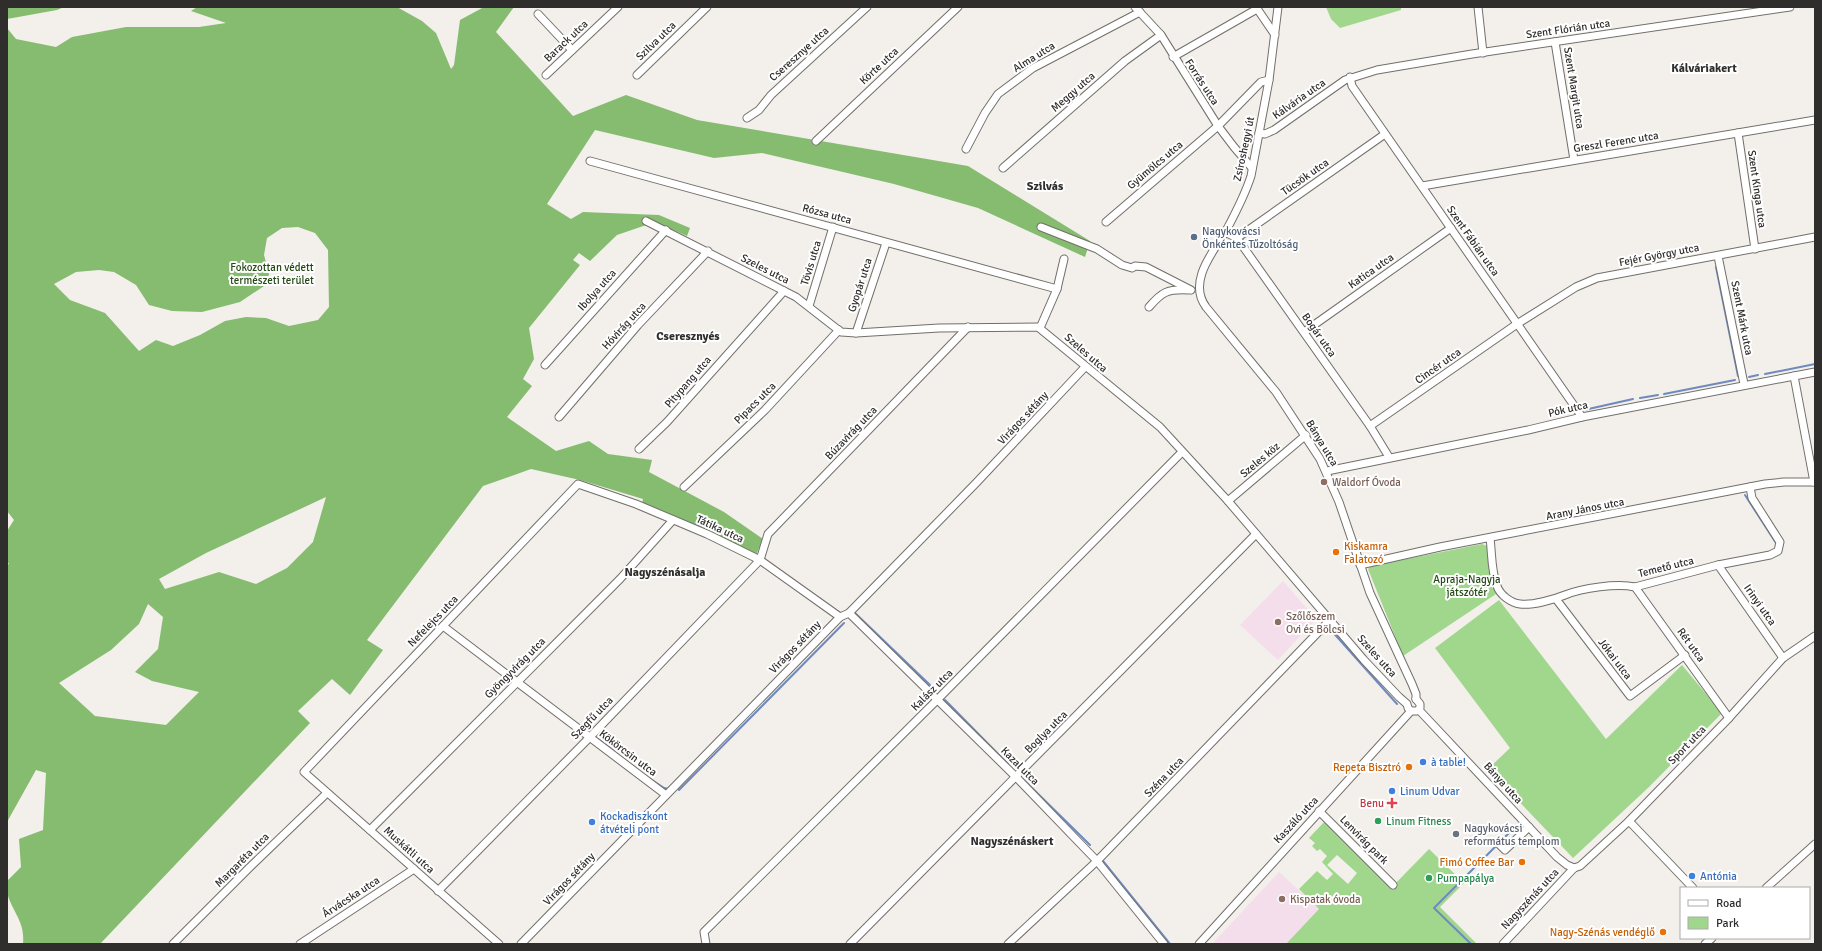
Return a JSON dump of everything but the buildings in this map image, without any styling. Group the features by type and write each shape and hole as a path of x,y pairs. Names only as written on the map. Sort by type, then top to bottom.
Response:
{"street":[{"name":"Barack utca","path":"546,75 618,7"},
{"name":"Szilva utca","path":"637,75 707,7"},
{"name":"Cseresznye utca","path":"747,118 759,110 771,95 867,7"},
{"name":"Körte utca","path":"816,141 958,7"},
{"name":"Zsíroshegyi út","path":"1200,296 1205,264 1225,232 1247,189 1269,80 1278,7"},
{"path":"1478,7 1483,53"},
{"name":"Szent Flórián utca","path":"1350,77 1377,70 1483,53 1790,7"},
{"path":"1174,58 1256,8 1274,35"},
{"name":"Forrás utca","path":"1137,10 1161,36 1218,126 1252,168"},
{"name":"Alma utca","path":"966,149 985,113 998,94 1033,68 1137,10"},
{"path":"538,14 572,50"},
{"name":"Meggy utca","path":"1003,168 1125,61 1161,36"},
{"name":"Szent Margit utca","path":"1555,42 1574,160"},
{"name":"Kálvária utca","path":"1259,133 1265,134 1274,130 1350,77"},
{"name":"Szent Fábián utca","path":"1350,77 1352,86 1582,417"},
{"name":"Gyümölcs utca","path":"1106,222 1218,126 1257,85 1261,82 1269,80"},
{"name":"Greszl Ferenc utca","path":"1422,186 1815,120"},
{"name":"Szent Kinga utca","path":"1738,133 1755,249"},
{"name":"Tücsök utca","path":"1237,238 1385,134"},
{"name":"Rózsa utca","path":"590,161 833,227 886,244 1057,289"},
{"name":"Szeles utca","path":"646,221 708,251 784,291 809,306 838,330"},
{"name":"Tövis utca","path":"809,306 833,227"},
{"path":"1041,227 1097,249 1122,265 1132,268 1135,266 1146,267 1200,296"},
{"name":"Katica utca","path":"1304,332 1451,228"},
{"name":"Ibolya utca","path":"545,365 666,230"},
{"name":"Bogár utca","path":"1225,232 1237,238 1370,426 1389,457"},
{"name":"Fejér György utca","path":"1517,324 1576,287 1597,278 1815,237"},
{"name":"Gyopár utca","path":"856,333 886,244"},
{"name":"Hóvirág utca","path":"559,417 638,325 708,251"},
{"name":"Szent Márk utca","path":"1718,256 1744,384"},
{"path":"838,330 856,333 910,328 1030,326 1040,328 1057,289 1064,259"},
{"path":"1149,307 1164,292 1191,290"},
{"name":"Pitypang utca","path":"639,449 667,422 784,291"},
{"name":"Bánya utca","path":"1200,296 1206,307 1276,392 1306,435 1327,471 1377,610 1414,688 1416,700"},
{"name":"Cincér utca","path":"1370,426 1517,324"},
{"name":"Búzavirág utca","path":"760,560 768,534 968,327"},
{"name":"Szeles utca","path":"1040,328 1085,367 1156,424 1228,501 1330,620 1397,695 1408,704 1408,708 1411,712"},
{"name":"Pipacs utca","path":"684,487 765,410 838,330"},
{"name":"Virágos sétány","path":"521,944 840,617 849,613 977,482 1085,367"},
{"name":"Pók utca","path":"1327,471 1744,384 1815,372"},
{"path":"1794,376 1815,482"},
{"name":"Szeles köz","path":"1228,501 1306,435"},
{"name":"Kalász utca","path":"706,944 704,932 937,700 1182,452"},
{"name":"Arany János utca","path":"1360,565 1750,487 1784,482 1815,482"},
{"name":"Tátika utca","path":"578,484 636,504 760,560 840,617"},
{"name":"Nefelejcs utca","path":"304,772 578,484"},
{"name":"Temető utca","path":"1490,538 1497,587 1506,598 1521,604 1556,599 1566,594 1584,590 1625,585 1635,586 1718,565 1770,555 1778,551 1780,542 1752,498 1750,487"},
{"name":"Gyöngyvirág utca","path":"370,830 620,579 673,520"},
{"name":"Boglya utca","path":"850,944 1256,534"},
{"name":"Szegfű utca","path":"438,891 589,738 760,560"},
{"name":"Irinyi utca","path":"1718,565 1784,658"},
{"name":"Rét utca","path":"1635,586 1729,718"},
{"name":"Jókai utca","path":"1556,599 1630,696 1685,655"},
{"name":"Kazal utca","path":"849,613 1016,777 1097,861 1164,944"},
{"name":"Széna utca","path":"1008,944 1097,861 1330,620"},
{"name":"Kökörcsin utca","path":"443,626 666,795"},
{"name":"Sport utca","path":"1574,868 1580,866 1629,821 1729,718 1784,658 1815,636"},
{"path":"1408,704 1412,699 1416,700 1420,704 1419,710 1411,712"},
{"name":"Bánya utca","path":"1419,710 1562,861 1574,868"},
{"name":"Kaszáló utca","path":"1199,944 1411,712"},
{"name":"Muskátli utca","path":"304,772 499,944"},
{"name":"Margaréta utca","path":"173,944 327,793"},
{"name":"Lenvirág park","path":"1319,811 1393,885"},
{"path":"1629,821 1692,887"},
{"path":"1500,845 1506,850 1529,827"},
{"path":"1767,887 1815,844"},
{"name":"Nagyszénás utca","path":"1503,944 1574,868"},
{"name":"Árvácska utca","path":"300,944 414,869"}],"shaded area":[{"name":"Szőlőszem Ovi és Bölcsi","path":"1283,581 1316,619 1278,660 1240,625"},
{"name":"Kispatak óvoda","path":"1279,872 1319,909 1286,944 1212,944"}],"green space":[{"path":"7,7 64,7 57,10 7,19"},
{"name":"Fokozottan védett természeti terület","path":"197,7 397,7 422,21 436,33 451,69 454,65 460,20 484,7 514,7 496,32 573,116 626,95 697,120 968,166 1090,241 1085,257 978,208 894,184 762,153 714,158 595,130 547,204 571,219 583,212 659,215 690,228 687,236 655,222 617,235 590,261 579,253 573,260 580,265 529,328 534,359 523,379 532,386 507,417 556,451 589,441 608,454 652,460 649,472 724,512 763,539 756,555 642,504 643,499 580,480 531,469 483,486 367,640 383,650 350,695 332,679 298,711 310,723 100,944 23,944 21,924 7,894 7,881 21,867 19,839 43,830 46,773 36,770 7,822 7,565 9,564 7,561 7,531 14,520 7,511 7,28 16,39 56,47 72,37 126,27 199,27 226,23 191,11","holes":["298,227 315,233 328,250 329,307 318,320 289,326 266,318 246,317 225,321 200,335 173,346 156,340 139,351 105,313 70,300 54,284 76,272 99,270 114,272 136,285 149,305 172,311 202,312 240,302 267,284 269,274 264,255 267,238 282,228","326,497 313,542 287,568 256,584 219,572 165,589 159,579 206,553","148,604 163,617 158,649 135,672 152,681 199,692 166,725 95,716 59,683 111,650 139,624"]},
{"path":"1326,7 1401,7 1401,10 1340,28 1331,19"},
{"name":"Apraja-Nagyja játszótér","path":"1482,544 1487,546 1496,594 1403,656 1368,569 1371,566"},
{"path":"1499,600 1606,739 1682,665 1722,713 1649,787 1573,858 1488,769 1510,748 1435,648"},
{"path":"1325,821 1394,885 1429,849 1464,883 1440,907 1477,944 1286,944 1319,909 1299,889 1317,871 1327,880 1333,874 1322,862 1327,856 1320,849 1317,851 1312,846 1315,843 1309,838","holes":["1337,855 1357,873 1348,884 1327,865"]}],"waterway":[{"path":"1716,267 1738,376"},
{"path":"1765,374 1815,364"},
{"path":"1749,377 1758,375"},
{"path":"1664,394 1735,380"},
{"path":"1640,398 1658,395"},
{"path":"1584,410 1633,399"},
{"path":"1745,495 1776,543"},
{"path":"855,613 930,685"},
{"path":"679,790 844,623"},
{"path":"1330,629 1397,704"},
{"path":"945,700 1008,764"},
{"path":"598,739 613,750"},
{"path":"649,778 664,788 669,789"},
{"path":"1023,779 1090,845"},
{"path":"1471,944 1434,908 1514,828"},
{"path":"1103,861 1170,944"}],"place":[{"name":"Nagykovácsi Önkéntes Tűzoltóság","path":"1194,237"},
{"name":"Waldorf Óvoda","path":"1324,482"},
{"name":"Kiskamra Falatozó","path":"1336,552"},
{"name":"Szőlőszem Ovi és Bölcsi","path":"1278,622"},
{"name":"à table!","path":"1423,762"},
{"name":"Repeta Bisztró","path":"1409,767"},
{"name":"Linum Udvar","path":"1392,791"},
{"name":"Benu","path":"1392,803"},
{"name":"Linum Fitness","path":"1378,821"},
{"name":"Kockadiszkont átvételi pont","path":"592,822"},
{"name":"Nagykovácsi református templom","path":"1456,834"},
{"name":"Fimó Coffee Bar","path":"1522,862"},
{"name":"Antónia","path":"1692,876"},
{"name":"Pumpapálya","path":"1429,878"},
{"name":"Kispatak óvoda","path":"1282,899"},
{"name":"Nagy-Szénás vendéglő","path":"1663,932"}],"district":[{"name":"Kálváriakert","path":"1704,68"},
{"name":"Szilvás","path":"1045,186"},
{"name":"Cseresznyés","path":"688,336"},
{"name":"Nagyszénásalja","path":"665,572"},
{"name":"Nagyszénáskert","path":"1012,841"}]}
